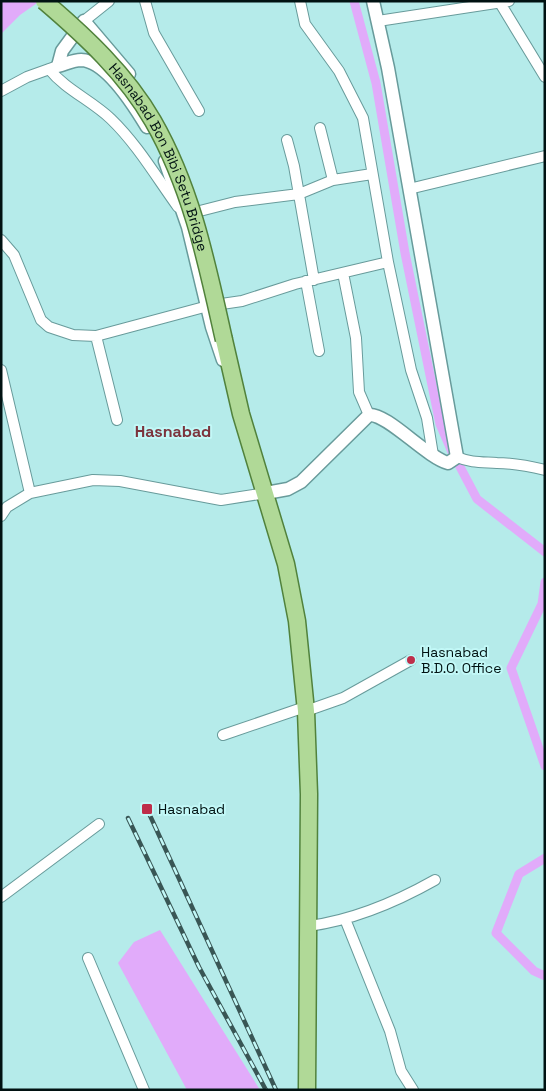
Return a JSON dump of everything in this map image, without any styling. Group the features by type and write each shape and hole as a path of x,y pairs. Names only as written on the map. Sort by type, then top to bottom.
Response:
{"main road":[{"name":"Hasnabad Bon Bibi Setu Bridge","path":"44,1 79,32 116,70 157,128 178,173 194,216 232,380 251,450 266,493 293,593 306,709 309,794 307,1090"}],"street":[{"path":"54,67 62,51 84,21 109,1"},
{"path":"144,1 154,33 199,111"},
{"path":"300,1 305,24 339,72 363,118 388,262 411,370 427,418 433,455"},
{"path":"372,1 378,21 457,457"},
{"path":"378,21 505,2 545,76"},
{"path":"84,21 132,77 166,130 188,179 199,211 231,344 232,380"},
{"path":"1,91 27,77 54,67 82,60 94,63 127,97 163,155 184,215 216,342 232,380"},
{"path":"54,67 61,82 94,104 113,121 184,215"},
{"path":"320,128 333,180"},
{"path":"287,140 299,194 318,351"},
{"path":"409,189 545,156"},
{"path":"184,215 235,202 299,194 333,180 372,174"},
{"path":"1,240 14,255 41,320 49,327 73,335 96,336 208,306 242,301 310,281 388,262"},
{"path":"343,273 356,338 360,392 369,415"},
{"path":"96,336 116,420"},
{"path":"1,370 30,492"},
{"path":"369,415 382,417 406,437 448,463 457,457"},
{"path":"3,509 30,492 63,485 103,480 149,486 207,499 232,500 288,489 301,482 369,415"},
{"path":"457,457 477,464 495,462 531,466 545,470"},
{"path":"223,735 343,698 412,660"},
{"path":"1,897 99,824"},
{"path":"309,926 345,919 397,900 435,880"},
{"path":"345,919 390,1031 401,1071 413,1090"},
{"path":"88,958 144,1090"}],"shaded area":[{"path":"1,1 40,1 20,15 1,34"},
{"path":"160,930 260,1090 187,1090 118,963 134,942"}],"waterway":[{"path":"354,1 376,83 405,253 440,424 452,452"},
{"path":"458,463 477,499 545,552"},
{"path":"545,582 542,604 511,668 545,766"},
{"path":"545,858 519,874 496,933 534,971 545,976"}],"railway":[{"path":"147,809 276,1090"},
{"path":"128,818 199,967 266,1090"}],"place":[{"name":"Hasnabad B.D.O. Office","path":"411,660"},
{"name":"Hasnabad","path":"147,809"}],"district":[{"name":"Hasnabad","path":"173,431"}]}
